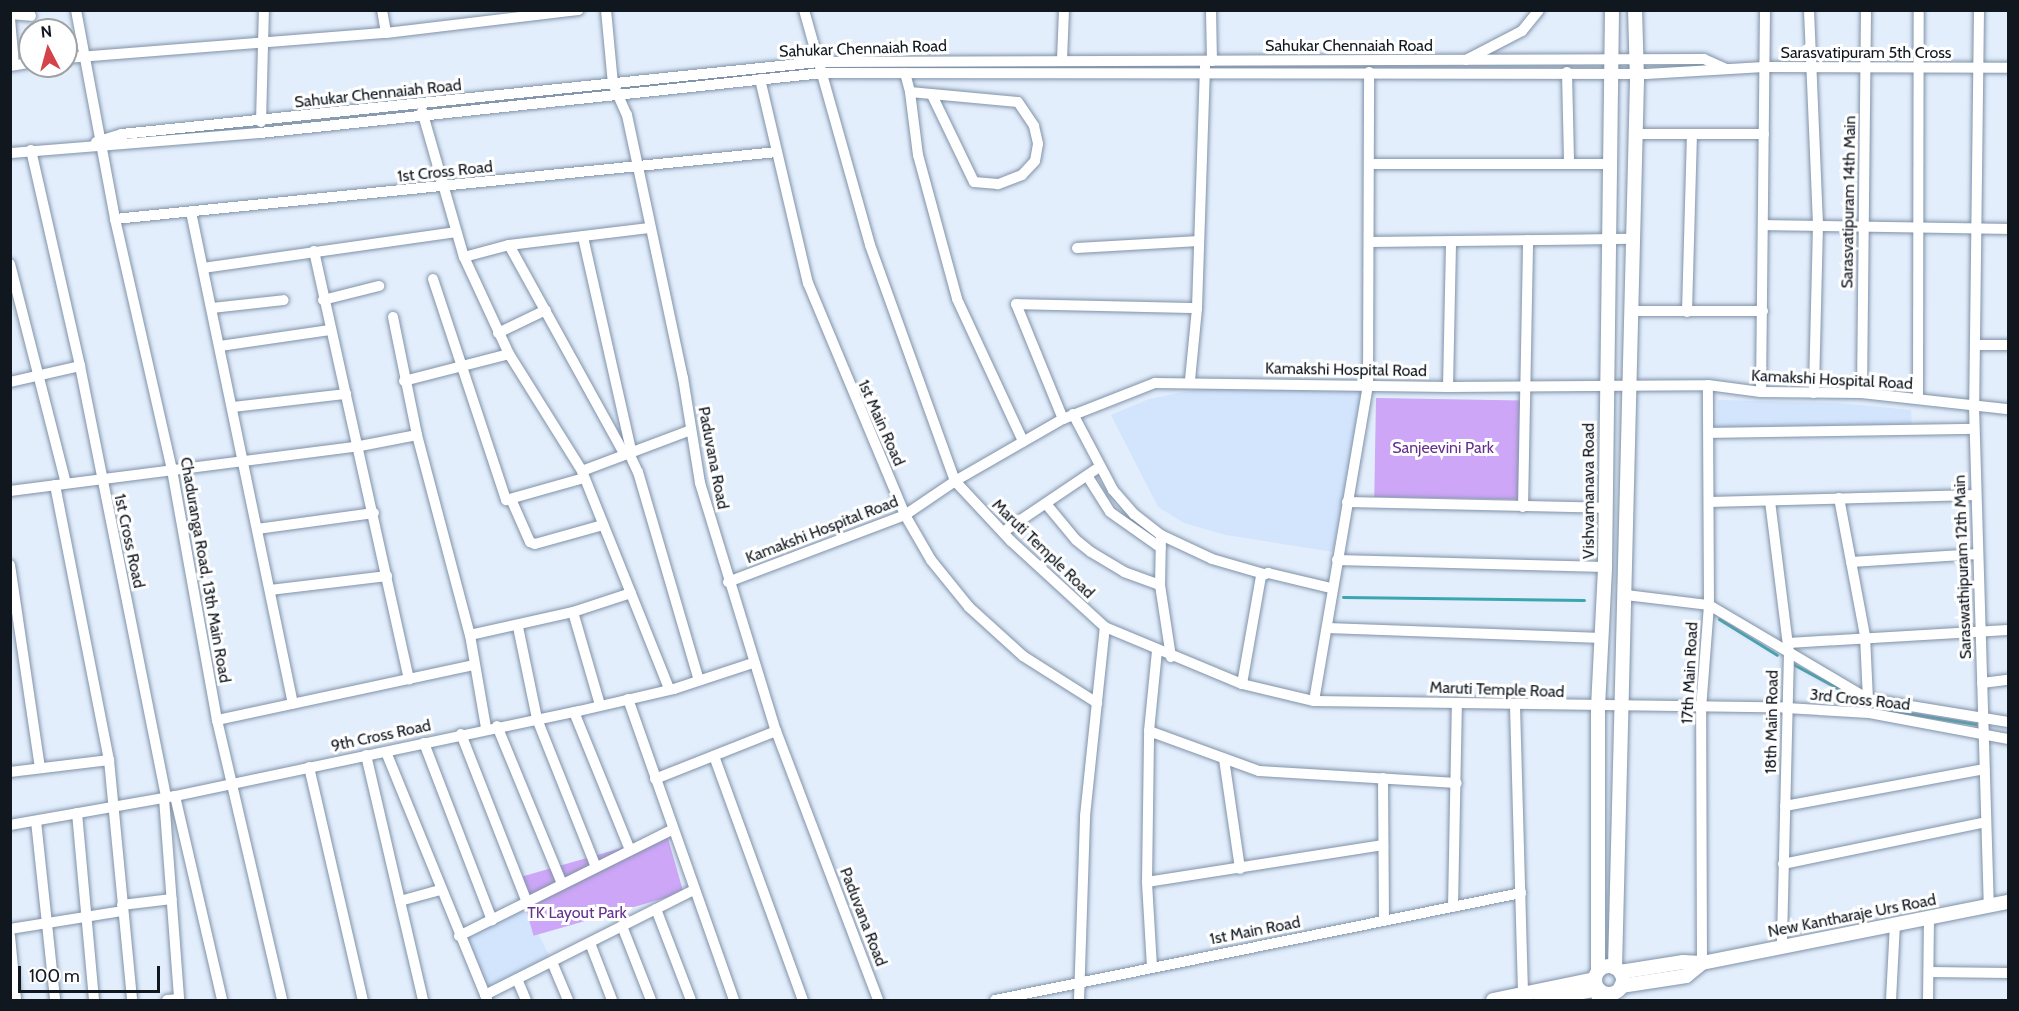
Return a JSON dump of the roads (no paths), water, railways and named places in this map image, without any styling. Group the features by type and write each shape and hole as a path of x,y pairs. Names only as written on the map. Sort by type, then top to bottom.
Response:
{"main road":[{"name":"Vishvamanava Road","path":"1597,985 1598,707 1605,567 1612,10"},
{"path":"1493,1000 1597,985 1608,994 1618,984 1626,596 1627,384 1637,66 1635,10"},
{"name":"New Kantharaje Urs Road","path":"1597,985 1618,984 1683,962 1702,963 1782,945 2008,902"},
{"path":"1541,1000 1597,985"}],"street":[{"name":"Chaduranga Road, 13th Main Road","path":"76,10 116,219 172,470 217,720 234,783 282,1000"},
{"path":"261,122 264,10"},
{"path":"382,10 386,33"},
{"path":"78,57 386,33 579,10"},
{"name":"Paduvana Road","path":"606,10 616,89 627,115 700,483 728,582 776,731 878,1000"},
{"name":"Maruti Temple Road","path":"804,10 870,244 955,481 1003,532 1106,627 1171,657 1242,684 1314,701 1598,707"},
{"path":"1062,60 1064,10"},
{"path":"1190,381 1197,308 1204,73 1209,61 1211,10"},
{"path":"1463,61 1522,30 1539,10"},
{"path":"1761,392 1765,10"},
{"path":"1809,10 1818,225 1814,393"},
{"name":"Sarasvatipuram 14th Main","path":"1862,393 1866,10"},
{"path":"1918,399 1919,10"},
{"name":"Saraswathipuram 12th Main","path":"1979,10 1977,345 1974,429 1989,905"},
{"path":"10,14 31,16"},
{"path":"10,19 12,66"},
{"name":"Sarasvatipuram 5th Cross","path":"1637,66 1704,59 1724,69 1764,67 2008,68"},
{"name":"Sahukar Chennaiah Road","path":"100,142 260,133 422,110 616,89 819,62 1463,61 1637,66"},
{"name":"Sahukar Chennaiah Road","path":"616,89 822,73 1567,72 1611,66"},
{"path":"1314,701 1327,628 1331,588 1368,385 1369,72"},
{"path":"1567,72 1569,163"},
{"path":"905,73 910,92 918,155 957,298 1023,441"},
{"name":"1st Main Road","path":"760,79 808,283 905,515 931,560 969,607 1023,656 1097,703"},
{"path":"910,92 1018,102 1034,126 1038,144 1035,161 1022,175 998,184 974,182 932,95"},
{"path":"422,110 464,257 509,354 583,474 669,689"},
{"name":"Sahukar Chennaiah Road","path":"10,153 261,122 422,110"},
{"path":"1635,134 1764,134"},
{"path":"1687,312 1692,135"},
{"name":"1st Cross Road","path":"31,150 80,366 101,479 168,797"},
{"name":"1st Cross Road","path":"116,219 446,188 777,152"},
{"path":"1370,164 1609,164"},
{"path":"191,212 293,704"},
{"path":"1764,225 2008,229"},
{"path":"464,257 509,245 649,228"},
{"path":"203,268 456,232"},
{"path":"583,237 628,451"},
{"path":"1369,242 1632,238"},
{"path":"1523,507 1528,387 1528,240"},
{"path":"1077,248 1199,241"},
{"path":"1448,387 1451,242"},
{"path":"509,245 638,472 699,680"},
{"path":"314,251 330,330 360,446 409,680"},
{"path":"10,264 38,376 61,484 109,760 132,1000"},
{"path":"433,279 460,368 506,500 583,474 628,451 691,430"},
{"path":"323,300 379,286"},
{"path":"212,308 284,300"},
{"path":"1197,308 1016,304 1068,416 1098,468 1134,514 1161,535 1212,559 1264,574 1331,588"},
{"path":"498,333 546,310"},
{"path":"1631,311 1763,311"},
{"path":"393,316 417,435 470,635 474,665 492,727 562,884"},
{"path":"220,346 330,330"},
{"path":"1977,345 2008,345"},
{"path":"405,381 509,354"},
{"path":"10,382 80,366"},
{"name":"Kamakshi Hospital Road","path":"728,582 905,515 955,481 1068,416 1155,383 1190,381 1448,387 1528,387 1606,383 1708,385 1761,392 1862,393 2008,409"},
{"name":"17th Main Road","path":"1702,963 1701,709 1709,606 1708,385"},
{"path":"233,407 346,394"},
{"path":"1709,433 1974,429"},
{"path":"10,492 244,459 360,446 417,435"},
{"path":"1003,532 1047,505 1098,468"},
{"path":"1088,477 1110,512 1161,548"},
{"path":"1709,502 1976,495"},
{"path":"1839,498 1864,636 1868,699"},
{"path":"511,500 530,542 535,544 603,525"},
{"name":"18th Main Road","path":"1770,501 1788,648 1782,945"},
{"path":"1347,502 1605,508"},
{"path":"1047,505 1076,540 1091,552 1124,572 1160,585"},
{"path":"257,529 374,513"},
{"path":"1161,535 1160,585 1171,657"},
{"path":"1851,562 1978,554"},
{"path":"1337,560 1605,567"},
{"path":"10,565 40,768"},
{"path":"1242,684 1264,574"},
{"path":"270,590 387,576"},
{"path":"470,635 518,627 631,593"},
{"path":"1626,596 1709,606"},
{"name":"3rd Cross Road","path":"1709,606 1788,648 1868,699 2008,722"},
{"path":"573,612 600,705"},
{"path":"518,627 537,719 596,867"},
{"path":"1078,1000 1085,816 1106,627"},
{"path":"1327,628 1602,638"},
{"path":"1788,648 1864,636 2008,630"},
{"path":"1152,967 1147,882 1149,731 1157,651"},
{"name":"9th Cross Road","path":"10,825 168,797 386,752 492,727 574,712 669,689 753,663"},
{"path":"217,720 474,665"},
{"path":"1982,683 2008,680"},
{"path":"628,699 672,830 734,1000"},
{"path":"1453,907 1457,703"},
{"path":"1515,706 1523,994"},
{"name":"3rd Cross Road","path":"1598,707 1786,708 1869,713 2008,739"},
{"path":"574,712 630,850"},
{"path":"655,779 776,731"},
{"path":"1149,731 1259,771 1457,783"},
{"path":"461,734 527,902"},
{"path":"424,743 492,920"},
{"path":"386,752 440,890 486,998 517,979 694,890"},
{"path":"366,755 423,1000"},
{"path":"714,756 803,1000"},
{"path":"1224,759 1239,869"},
{"path":"10,772 109,760"},
{"path":"309,767 363,1000"},
{"path":"1785,806 1984,770"},
{"path":"1383,778 1384,921"},
{"path":"167,1000 179,999 168,797"},
{"path":"168,797 222,1000"},
{"path":"77,813 94,1000"},
{"path":"36,821 55,1000"},
{"path":"1783,864 1986,822"},
{"path":"459,936 672,830"},
{"path":"1147,882 1383,845"},
{"path":"400,901 440,890"},
{"name":"1st Main Road","path":"995,1000 1078,981 1521,893"},
{"path":"10,929 85,918 122,908 172,899"},
{"path":"656,909 691,1000"},
{"path":"1928,1000 1929,918"},
{"path":"1887,1000 1895,924"},
{"path":"622,926 651,1000"},
{"path":"10,936 16,1000"},
{"path":"590,943 612,1000"},
{"path":"552,962 568,1000"},
{"path":"1929,972 2008,973"},
{"path":"517,979 526,1000"}],"waterway":[{"path":"1343,597 1584,600"},
{"path":"1719,619 1777,655"},
{"path":"1791,663 1845,692"},
{"path":"1863,706 1976,724"}],"park label":[{"name":"Sanjeevini Park","path":"1443,448"},
{"name":"TK Layout Park","path":"577,913"}]}
